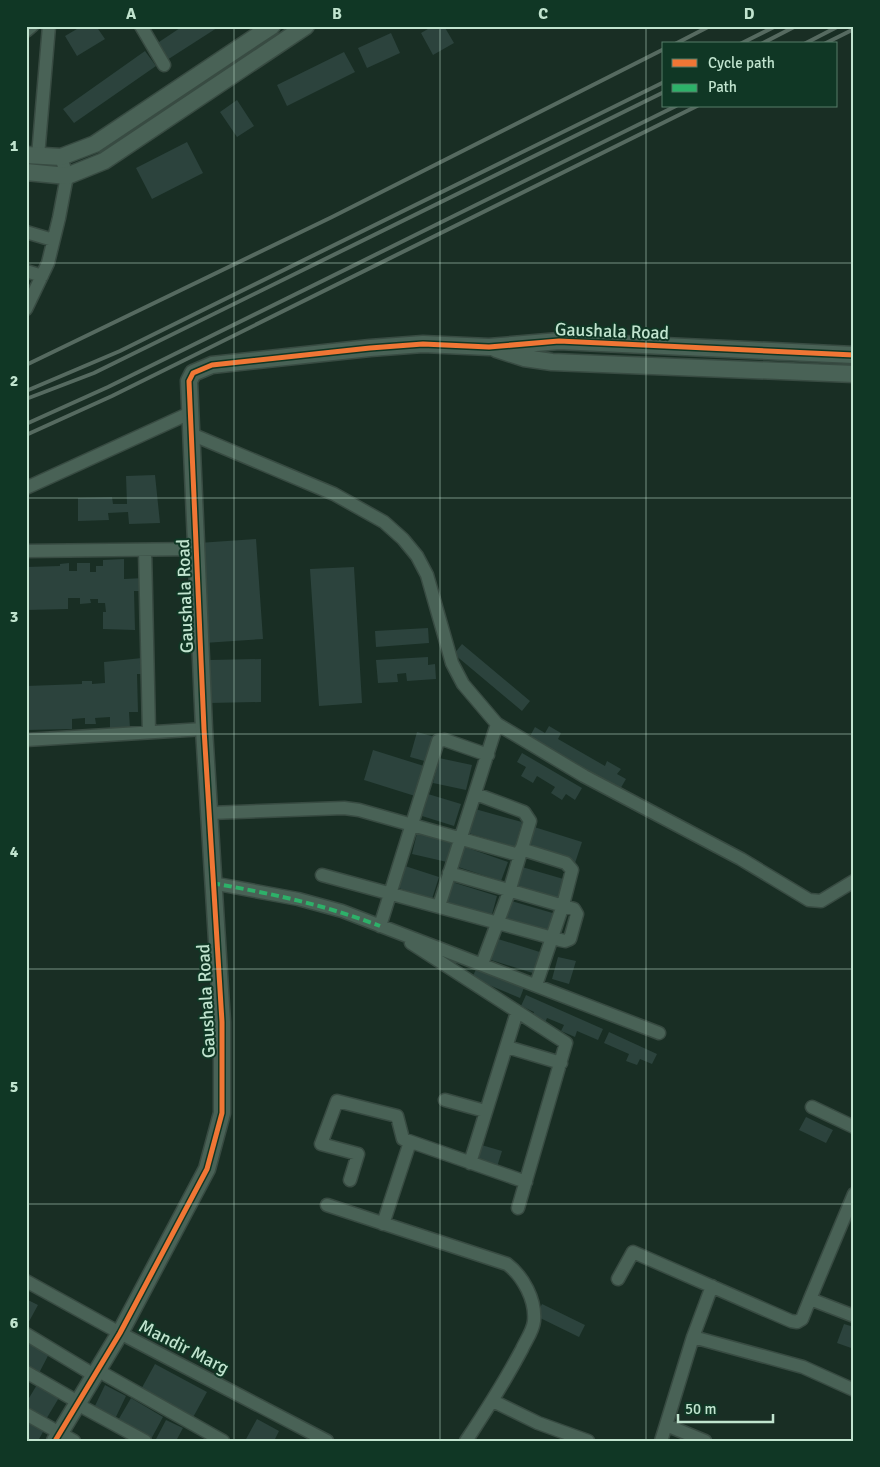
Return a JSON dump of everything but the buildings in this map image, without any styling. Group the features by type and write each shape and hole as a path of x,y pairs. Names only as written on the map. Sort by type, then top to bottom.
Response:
{"street":[{"path":"26,31 32,26"},
{"path":"48,26 32,156 61,157 96,144 272,26"},
{"path":"26,172 67,176 104,161 306,26"},
{"path":"146,28 164,65"},
{"path":"26,309 48,263 67,176 61,157"},
{"path":"26,232 53,240"},
{"path":"26,271 42,276"},
{"name":"Gaushala Road","path":"57,1437 120,1333 207,1169 216,1142 222,1113 222,1022 212,883 190,413 189,381 193,373 212,365 423,344 489,347 559,341 854,355"},
{"path":"489,347 524,358 552,362 854,374"},
{"path":"26,488 190,413"},
{"path":"191,434 334,494 384,522 403,539 418,556 427,574 452,663 463,684 497,724 584,776 741,859 809,900 821,901 854,881"},
{"path":"26,551 197,549"},
{"path":"145,550 149,732"},
{"path":"439,906 497,724"},
{"path":"26,740 204,729"},
{"path":"380,926 438,741 445,740 488,755"},
{"path":"476,794 524,812 529,816 530,821 509,892 482,964"},
{"path":"210,813 344,808 372,813 570,866 572,876 563,905"},
{"path":"322,875 551,938 565,941 570,939 577,914 574,909 509,892 449,873"},
{"path":"212,883 306,901 482,964 659,1033"},
{"path":"392,931 566,1042 518,1208"},
{"path":"536,985 551,938"},
{"path":"470,1163 517,1012"},
{"path":"506,1047 561,1063"},
{"path":"446,1100 486,1111"},
{"path":"350,1180 358,1154 321,1144 337,1101 396,1116 403,1139 526,1182"},
{"path":"812,1107 854,1127"},
{"path":"383,1224 410,1142"},
{"path":"618,1279 633,1252 797,1322 802,1319 854,1194"},
{"path":"326,1205 507,1264 525,1285 533,1307 533,1326 493,1401 466,1441"},
{"name":"Mandir Marg","path":"26,1281 120,1333 327,1441"},
{"path":"661,1441 693,1337 712,1286"},
{"path":"810,1299 854,1316"},
{"path":"26,1334 223,1441"},
{"path":"693,1337 803,1367 854,1390"},
{"path":"26,1372 144,1441"},
{"path":"493,1401 538,1423 588,1441"},
{"path":"26,1414 57,1437 74,1441"},
{"path":"666,1425 705,1441"}],"railway":[{"path":"679,42 710,26"},
{"path":"744,42 776,26"},
{"path":"765,42 796,26"},
{"path":"808,42 839,26"},
{"path":"828,42 854,29"},
{"path":"26,365 332,217 662,50"},
{"path":"26,391 120,351 662,83"},
{"path":"26,399 94,373 662,93"},
{"path":"26,424 108,387 672,108"},
{"path":"26,435 112,396 693,108"}],"marked path":[{"path":"212,883 297,900 380,926"}],"cycle path":[{"path":"55,1441 120,1333 207,1169 222,1113 222,1022 204,729 189,381 193,373 212,365 423,344 489,347 559,341 854,355"}]}
